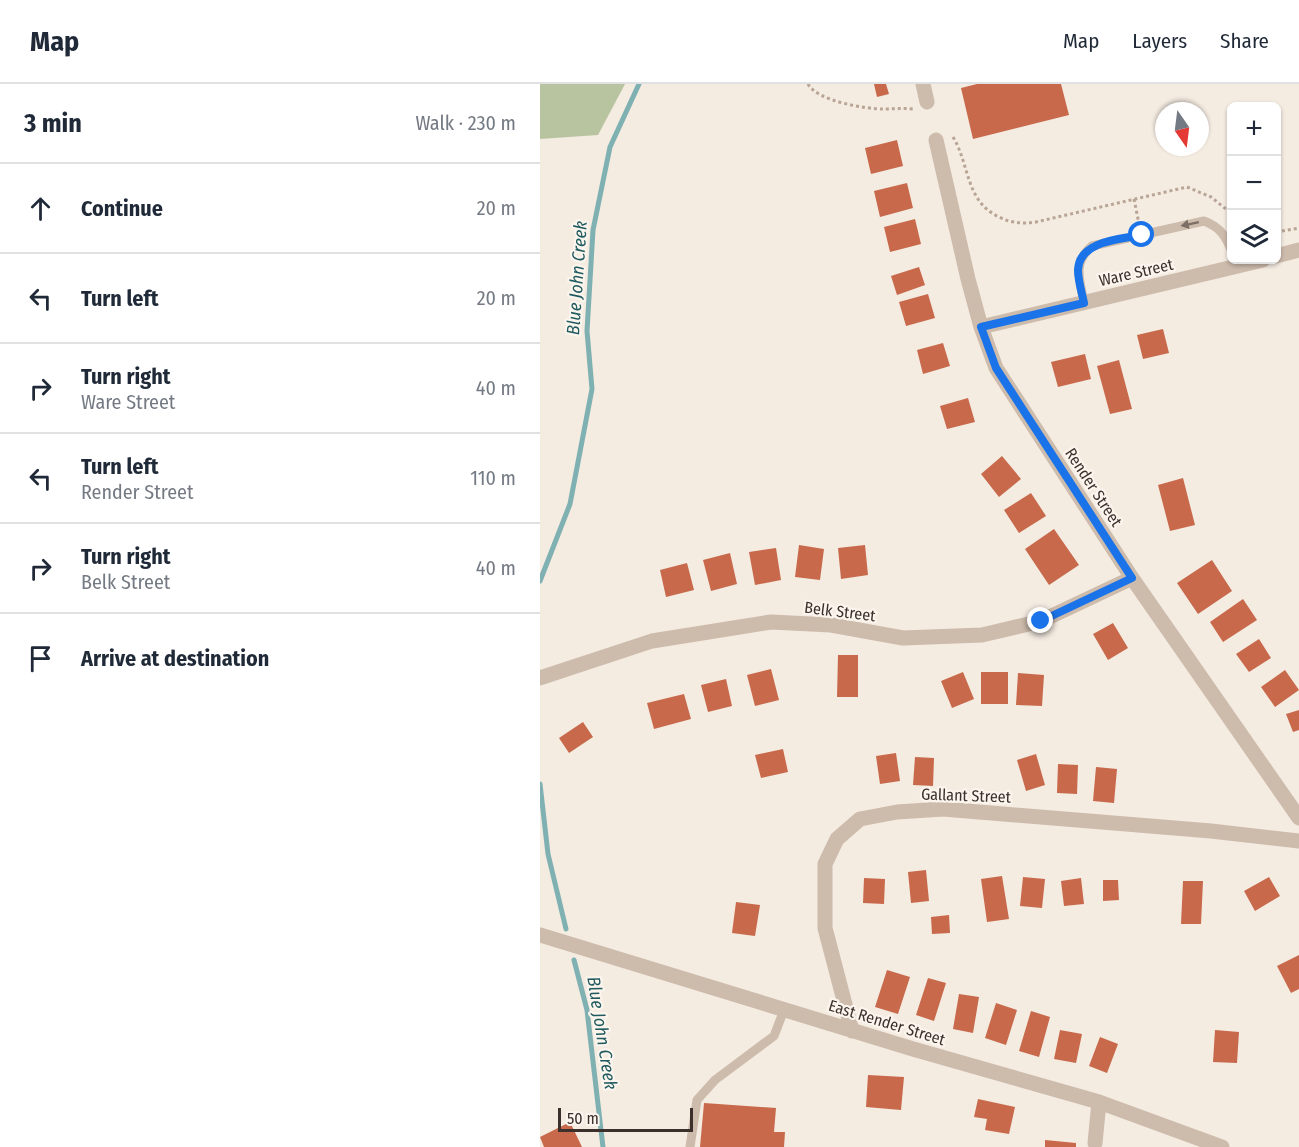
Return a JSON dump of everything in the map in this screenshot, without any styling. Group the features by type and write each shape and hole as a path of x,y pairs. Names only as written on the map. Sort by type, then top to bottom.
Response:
{"street":[{"path":"923,84 924,106"},
{"name":"Render Street","path":"942,134 981,327 996,368 1132,578 1299,818"},
{"path":"1281,255 1299,250"},
{"name":"Ware Street","path":"981,327 1084,303 1231,264"},
{"name":"Belk Street","path":"540,678 652,641 771,622 831,625 903,638 982,635 1041,621 1132,578"},
{"name":"Gallant Street","path":"852,1031 825,928 825,864 837,839 860,819 897,812 943,809 1199,830 1299,841"},
{"name":"East Render Street","path":"540,935 852,1031 1099,1102 1222,1147"},
{"path":"1095,1143 1099,1102"}],"lane":[{"path":"1084,303 1078,270 1082,255 1092,246 1204,221 1217,226 1227,239"},
{"path":"690,1147 697,1100 715,1080 774,1036 784,1010"}],"path":[{"path":"808,84 811,89 829,99 849,104 883,109 924,106"},
{"path":"942,134 958,146 977,201 987,211 1021,224 1187,187 1211,197 1227,210"},
{"path":"1134,199 1142,235"},
{"path":"1281,231 1299,228"}],"green space":[{"path":"540,84 625,84 598,135 540,139"}],"building":[{"path":"874,84 886,84 889,94 877,97"},
{"path":"977,84 1061,84 1069,115 973,139 961,88"},
{"path":"897,140 903,166 871,174 865,148"},
{"path":"907,183 913,208 880,217 874,191"},
{"path":"915,219 921,244 890,252 884,227"},
{"path":"919,267 925,285 897,295 891,276"},
{"path":"928,294 935,318 906,326 899,302"},
{"path":"1163,329 1169,353 1143,359 1137,335"},
{"path":"943,343 950,366 923,374 917,350"},
{"path":"1085,354 1091,379 1058,387 1051,362"},
{"path":"1119,360 1132,409 1110,414 1097,366"},
{"path":"968,398 975,422 947,429 940,406"},
{"path":"1002,456 1021,479 999,497 981,474"},
{"path":"1183,478 1195,525 1170,531 1158,485"},
{"path":"1031,493 1046,516 1019,533 1004,510"},
{"path":"1054,529 1079,565 1049,585 1025,549"},
{"path":"799,545 824,549 820,580 795,577"},
{"path":"865,545 868,575 841,579 838,548"},
{"path":"776,548 781,580 755,585 749,552"},
{"path":"730,553 737,584 711,591 703,560"},
{"path":"1212,560 1232,591 1198,614 1177,583"},
{"path":"687,563 694,590 666,597 660,570"},
{"path":"1243,599 1257,620 1223,642 1210,622"},
{"path":"1113,623 1128,648 1108,660 1093,634"},
{"path":"1259,639 1271,658 1249,672 1236,654"},
{"path":"838,655 858,655 858,697 837,697"},
{"path":"771,669 779,700 755,706 747,675"},
{"path":"1285,670 1299,690 1275,707 1261,687"},
{"path":"963,672 974,699 952,708 941,681"},
{"path":"981,672 1008,672 1008,704 981,704"},
{"path":"1018,673 1044,675 1042,706 1016,705"},
{"path":"726,679 732,706 708,712 701,685"},
{"path":"684,694 691,719 654,729 647,703"},
{"path":"1299,710 1299,730 1293,732 1286,714"},
{"path":"583,722 593,737 569,753 559,738"},
{"path":"783,749 788,772 761,778 755,755"},
{"path":"896,753 900,781 880,784 876,756"},
{"path":"1036,754 1045,785 1026,791 1017,760"},
{"path":"915,757 934,758 933,786 913,785"},
{"path":"1058,764 1078,765 1077,794 1057,793"},
{"path":"1096,767 1117,769 1114,803 1093,801"},
{"path":"926,870 929,901 911,903 908,872"},
{"path":"1002,876 1009,919 987,922 981,879"},
{"path":"1023,877 1045,879 1042,908 1020,906"},
{"path":"1269,877 1280,896 1255,911 1244,891"},
{"path":"864,878 885,879 884,904 863,903"},
{"path":"1081,878 1084,904 1064,906 1061,881"},
{"path":"1103,880 1118,880 1119,900 1103,901"},
{"path":"1183,881 1203,881 1201,924 1181,924"},
{"path":"736,902 760,905 755,936 732,933"},
{"path":"949,915 950,933 932,934 931,917"},
{"path":"1299,955 1299,989 1291,993 1277,966"},
{"path":"887,970 910,977 898,1014 875,1007"},
{"path":"928,978 946,983 934,1021 916,1015"},
{"path":"959,994 979,997 973,1033 953,1029"},
{"path":"996,1003 1017,1010 1006,1045 985,1038"},
{"path":"1031,1011 1050,1017 1039,1057 1019,1051"},
{"path":"1060,1030 1082,1034 1076,1063 1054,1059"},
{"path":"1215,1030 1239,1032 1237,1063 1213,1062"},
{"path":"1100,1037 1118,1044 1107,1073 1089,1066"},
{"path":"868,1075 904,1077 901,1110 866,1107"},
{"path":"978,1099 1015,1107 1009,1134 985,1130 987,1119 974,1117"},
{"path":"704,1103 776,1108 774,1132 785,1132 784,1147 700,1147"},
{"path":"570,1122 582,1147 544,1147 540,1137"},
{"path":"1045,1140 1076,1143 1076,1147 1045,1147"}],"waterway":[{"name":"Blue John Creek","path":"540,581 570,504 592,389 587,331 593,230 610,147 639,84"},
{"name":"Blue John Creek","path":"540,784 548,854 566,929"},
{"name":"Blue John Creek","path":"574,960 587,1010 603,1147"}],"route":[{"path":"1041,621 1132,578 996,368 981,327 1084,303 1078,270 1082,255 1092,246 1142,235"}]}
